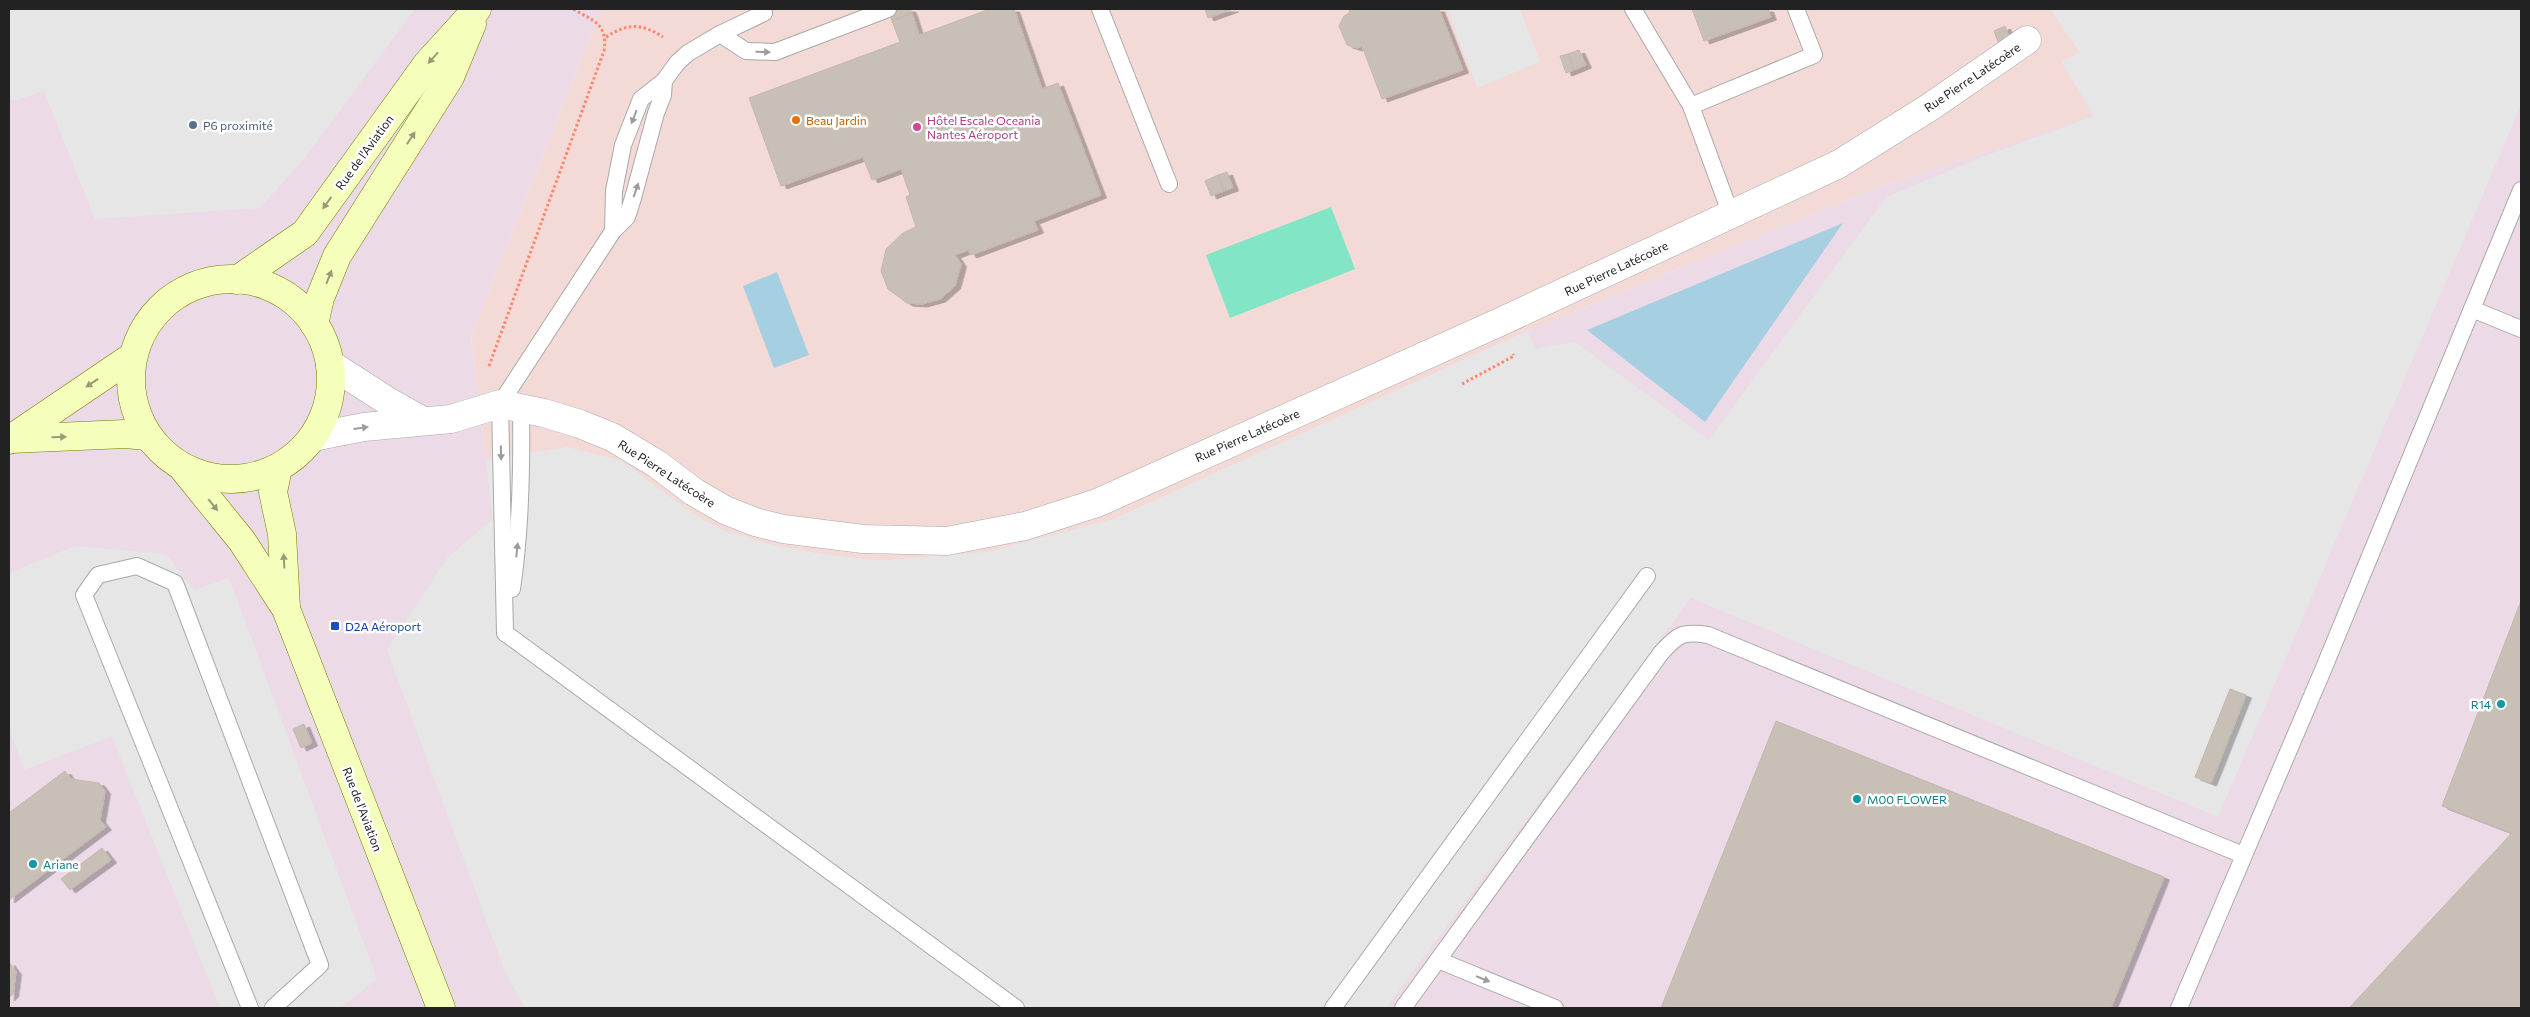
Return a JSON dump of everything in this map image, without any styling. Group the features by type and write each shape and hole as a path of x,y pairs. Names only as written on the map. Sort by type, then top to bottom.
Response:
{"main road":[{"name":"Rue de l'Aviation","path":"237,280 305,233 427,64 478,9"},
{"name":"Rue de l'Aviation","path":"314,324 320,298 337,256 450,78 478,9"},
{"path":"213,280 237,280 260,284 281,292 299,306 314,324 324,343 330,364 330,389 324,414 313,437 298,454 278,468 255,477 230,480 205,476 182,467 163,453 148,436 136,411 131,384 133,356 144,329 152,317 169,300 190,288 213,280"},
{"path":"9,439 133,356"},
{"path":"9,439 125,434 148,436"},
{"name":"Rue de l'Aviation","path":"182,467 242,541 286,609 441,1008"},
{"name":"Rue de l'Aviation","path":"278,468 273,492 282,534 286,609"}],"street":[{"name":"Rue Pierre Latécoère","path":"501,407 580,424 612,437 656,464 694,492 725,510 755,522 783,529 862,539 947,541 1025,526 1097,503 1731,215 1839,164 1930,107 2027,40"},
{"path":"330,364 388,402 423,421"},
{"path":"313,437 364,427 450,419 501,407"}],"lane":[{"path":"720,34 746,51 775,52 888,9"},
{"path":"1100,9 1170,184"},
{"path":"1633,9 1691,106 1731,215"},
{"path":"1691,106 1814,55 1796,9"},
{"path":"613,231 614,191 623,145 641,99 664,81 677,63 688,53 720,34 764,13"},
{"path":"664,81 663,95 656,113 641,176 627,217 613,231 501,407 522,453 518,548 505,633 1016,1008"},
{"path":"2179,1008 2323,670 2521,190"},
{"path":"2472,309 2521,329"},
{"path":"250,1008 84,595 98,575 138,566 175,583 320,965 273,1008"},
{"path":"1333,1008 1647,576"},
{"path":"1403,1008 1661,653 1674,639 1688,632 1708,635 2243,856"},
{"path":"1438,960 1555,1008"}],"path":[{"path":"501,407 489,366 604,51 606,37 599,24 573,9"},
{"path":"606,37 630,26 648,28 688,53"}],"shaded area":[{"path":"9,9 601,9 471,337 486,460 567,447 620,460 695,515 719,529 768,544 819,554 879,561 988,552 1114,519 1527,331 1882,186 2093,116 2061,61 2196,9 2521,9 2521,1008 9,1008"},
{"name":"P6 proximité","path":"9,9 415,9 303,160 260,208 95,219 44,91 17,100 9,99"},
{"path":"601,9 2196,9 2061,61 2094,116 1882,186 1527,331 1114,519 988,552 879,561 819,554 768,544 719,529 695,515 517,456 486,460 471,337"},
{"path":"1447,9 1520,9 1540,62 1477,88"},
{"path":"2050,9 2521,9 2521,105 2218,817 1691,598 1386,1008 525,1008 506,974 387,650 448,557 493,519 486,460 567,447 620,460 695,515 719,529 768,544 819,554 879,561 988,552 1114,519 1527,331 1536,349 1575,342 1709,440 1886,197 1985,156 2094,116 2061,61 2080,53"},
{"path":"75,546 166,554 194,590 229,578 377,979 340,1008 220,1008 112,736 25,770 9,730 9,573"}],"green space":[{"path":"1331,207 1355,269 1230,318 1206,255"}],"water":[{"path":"1843,223 1705,422 1587,330"},
{"path":"777,272 809,355 774,368 743,286"}],"building":[{"path":"888,9 910,9 912,13 892,21"},
{"name":"Hôtel Escale Oceania Nantes Aéroport","path":"990,9 1014,9 1042,89 1058,83 1101,195 1034,221 1038,230 971,255 968,250 955,255 961,264 955,286 940,299 922,304 907,303 888,289 881,271 886,249 903,233 916,227 906,197 910,195 901,169 872,180 863,157 781,186 749,98 900,42 892,21 912,13 919,35"},
{"path":"1205,9 1233,9 1208,18"},
{"path":"1349,9 1439,9 1463,70 1382,99 1362,46 1357,48 1347,45 1339,26 1344,16 1350,12"},
{"path":"1692,9 1768,9 1771,17 1704,41"},
{"path":"2005,26 2010,39 1999,44 1994,31"},
{"path":"1579,50 1586,65 1574,70 1568,54"},
{"path":"1568,54 1574,70 1566,73 1560,56"},
{"path":"1227,172 1233,188 1224,191 1218,175"},
{"path":"1218,175 1224,191 1211,196 1205,181"},
{"name":"R14","path":"2521,601 2521,1008 2349,1008 2512,833 2442,806"},
{"path":"2230,689 2246,695 2211,783 2195,777"},
{"name":"M00 FLOWER","path":"1776,721 2164,877 2111,1008 1661,1008"},
{"path":"304,724 312,743 301,748 293,729"},
{"name":"Ariane","path":"65,771 71,779 99,783 105,791 100,820 106,827 9,900 9,813"},
{"path":"102,848 111,860 70,890 61,879"},
{"path":"9,962 16,972 13,994 9,998"}],"place":[{"name":"Beau Jardin","path":"796,120"},
{"name":"P6 proximité","path":"193,125"},
{"name":"Hôtel Escale Oceania Nantes Aéroport","path":"917,127"},
{"name":"D2A Aéroport","path":"335,626"},
{"name":"R14","path":"2501,704"},
{"name":"M00 FLOWER","path":"1857,799"},
{"name":"Ariane","path":"33,864"}]}
